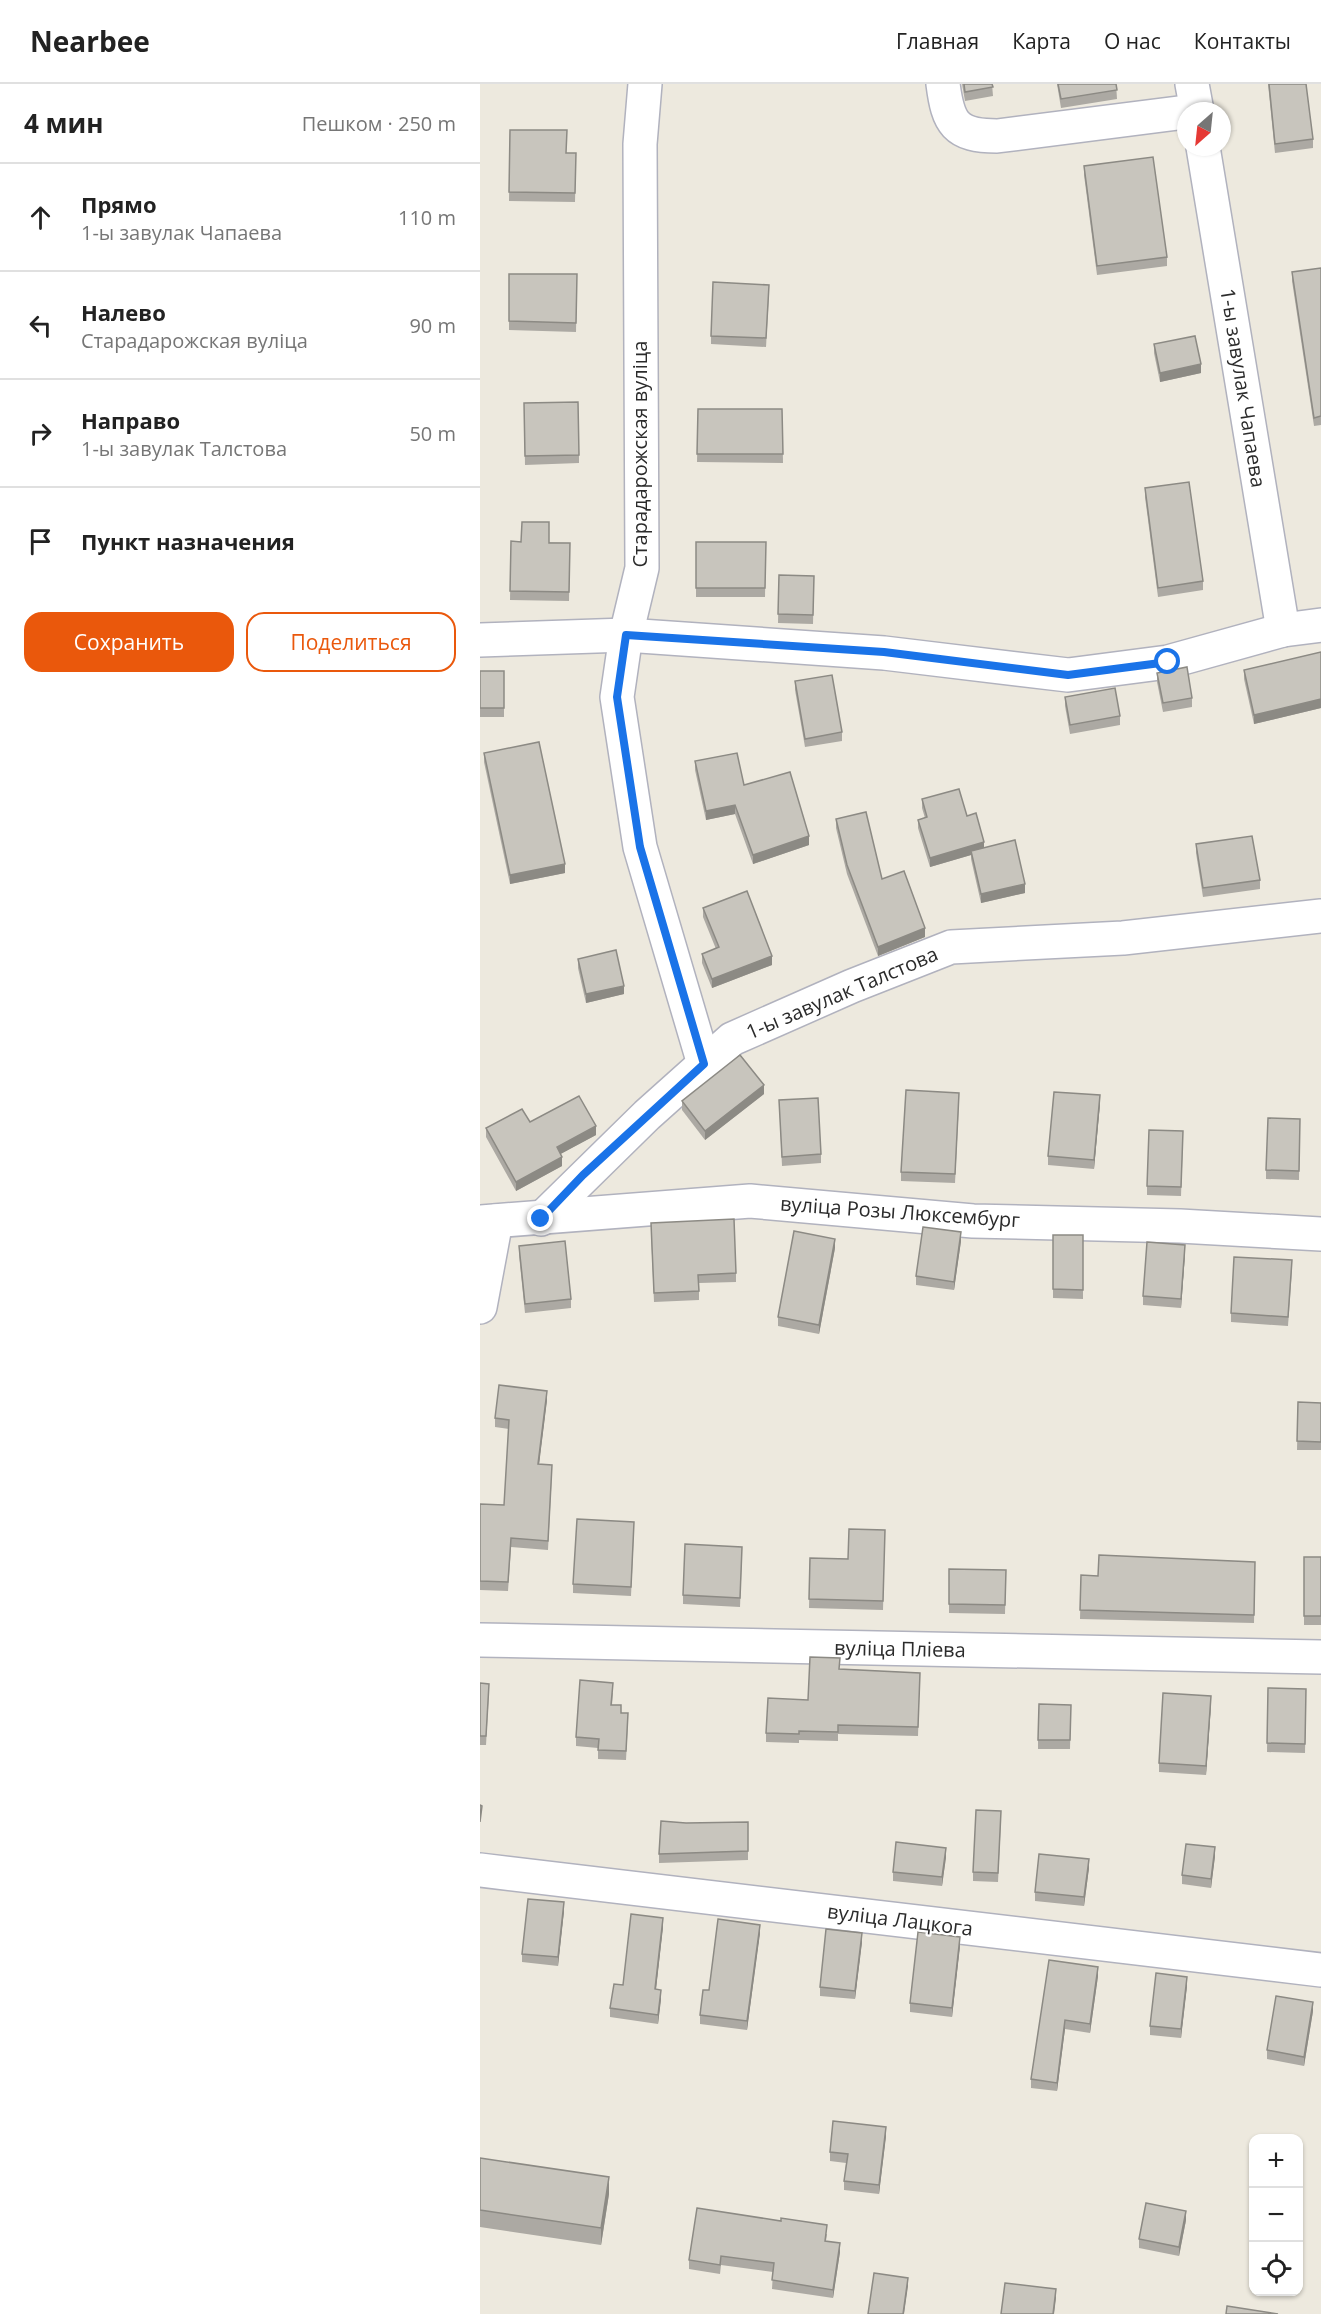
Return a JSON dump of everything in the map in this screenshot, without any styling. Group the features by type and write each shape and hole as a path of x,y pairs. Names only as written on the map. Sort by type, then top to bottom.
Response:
{"street":[{"name":"Старадарожская вуліца","path":"645,84 640,144 642,568 626,635 617,697 640,847 704,1064"},
{"path":"943,84 951,121 976,136 996,136 1177,113"},
{"path":"1192,84 1195,102"},
{"name":"1-ы завулак Чапаева","path":"1204,156 1283,630"},
{"path":"480,640 626,635 884,652 1068,675 1168,662 1283,630 1321,625"},
{"name":"1-ы завулак Талстова","path":"541,1219 607,1153 732,1039 852,986 951,947 1123,938 1321,916"},
{"name":"вуліца Розы Люксембург","path":"488,1222 750,1201 973,1221 1180,1226 1321,1234"},
{"path":"480,1307 488,1222"},
{"name":"вуліца Пліева","path":"480,1640 1321,1657"},
{"name":"вуліца Лацкога","path":"480,1870 1321,1970"}],"building":[{"path":"964,84 992,84 993,87 965,92"},
{"path":"1058,84 1116,84 1117,90 1061,99"},
{"path":"1269,84 1306,84 1313,139 1275,144"},
{"path":"510,130 567,130 566,153 576,153 575,193 509,192"},
{"path":"1153,157 1167,257 1097,266 1084,166"},
{"path":"1321,268 1321,416 1314,418 1292,272"},
{"path":"509,274 577,274 576,323 509,321"},
{"path":"713,282 769,285 766,338 711,336"},
{"path":"1195,336 1201,364 1160,373 1154,344"},
{"path":"578,402 579,455 525,456 524,403"},
{"path":"698,409 782,409 783,454 697,454"},
{"path":"1189,482 1203,581 1158,588 1145,488"},
{"path":"522,522 549,522 549,543 570,543 569,592 510,591 511,541 521,542"},
{"path":"696,542 766,542 765,588 696,588"},
{"path":"779,575 814,576 813,615 778,614"},
{"path":"1321,652 1321,699 1254,715 1244,670"},
{"path":"1187,667 1192,698 1163,703 1157,673"},
{"path":"480,671 504,671 504,708 480,708"},
{"path":"832,675 842,732 805,739 795,681"},
{"path":"1115,688 1120,716 1070,725 1065,697"},
{"path":"539,742 565,864 510,875 484,753"},
{"path":"737,753 744,785 790,772 809,836 753,855 735,805 706,811 695,761"},
{"path":"959,789 967,816 976,813 984,842 930,858 918,820 927,817 922,799"},
{"path":"866,812 882,879 904,871 925,928 878,947 847,865 836,819"},
{"path":"1252,836 1260,880 1203,888 1196,844"},
{"path":"1015,840 1025,884 981,894 971,851"},
{"path":"747,891 772,956 712,979 702,954 719,947 703,908"},
{"path":"616,950 624,986 586,994 578,959"},
{"path":"740,1055 764,1085 705,1131 682,1101"},
{"path":"906,1090 959,1093 955,1174 901,1172"},
{"path":"1054,1092 1100,1095 1094,1160 1048,1156"},
{"path":"579,1096 596,1126 557,1147 562,1157 516,1182 486,1128 522,1109 530,1122"},
{"path":"818,1098 821,1154 782,1157 779,1100"},
{"path":"1268,1118 1300,1119 1299,1171 1266,1170"},
{"path":"1149,1130 1183,1131 1181,1187 1147,1186"},
{"path":"734,1219 736,1273 698,1275 699,1291 654,1293 651,1223"},
{"path":"923,1227 961,1232 954,1282 916,1276"},
{"path":"794,1231 835,1239 819,1325 778,1317"},
{"path":"1053,1235 1083,1235 1083,1290 1053,1289"},
{"path":"565,1241 571,1299 525,1304 519,1246"},
{"path":"1147,1242 1185,1245 1181,1299 1143,1296"},
{"path":"1234,1257 1292,1260 1288,1317 1231,1313"},
{"path":"499,1385 547,1391 538,1464 552,1465 548,1541 511,1538 508,1582 480,1581 480,1504 504,1505 509,1420 495,1418"},
{"path":"1298,1402 1321,1403 1321,1442 1297,1441"},
{"path":"577,1519 634,1522 631,1587 573,1584"},
{"path":"849,1529 885,1530 883,1601 809,1599 810,1558 848,1559"},
{"path":"685,1544 742,1547 740,1598 683,1595"},
{"path":"1099,1555 1255,1562 1254,1615 1080,1610 1081,1575 1098,1576"},
{"path":"1304,1557 1321,1557 1321,1616 1304,1616"},
{"path":"949,1569 1006,1570 1005,1605 949,1604"},
{"path":"810,1657 840,1658 839,1669 920,1673 918,1727 838,1725 838,1732 766,1733 768,1698 808,1700"},
{"path":"580,1680 613,1683 611,1705 621,1705 621,1713 628,1713 626,1751 598,1750 599,1739 576,1737"},
{"path":"480,1683 489,1684 486,1736 480,1736"},
{"path":"1268,1688 1306,1689 1305,1744 1267,1743"},
{"path":"1163,1693 1211,1696 1206,1766 1159,1763"},
{"path":"1039,1704 1071,1705 1070,1740 1038,1740"},
{"path":"976,1810 1001,1811 998,1873 973,1872"},
{"path":"661,1821 748,1822 748,1851 659,1854"},
{"path":"896,1842 946,1848 942,1877 893,1872"},
{"path":"1186,1844 1215,1847 1211,1879 1182,1875"},
{"path":"1039,1854 1089,1859 1084,1897 1035,1892"},
{"path":"528,1899 564,1902 558,1957 522,1954"},
{"path":"631,1914 663,1918 655,1989 661,1990 658,2015 610,2008 614,1984 623,1985"},
{"path":"718,1919 760,1925 747,2021 700,2015 703,1990 709,1990"},
{"path":"826,1929 862,1933 855,1991 820,1987"},
{"path":"918,1932 960,1937 952,2008 910,2003"},
{"path":"1049,1960 1098,1967 1090,2024 1065,2020 1057,2083 1031,2079"},
{"path":"1156,1973 1187,1977 1181,2029 1150,2026"},
{"path":"1276,1996 1313,2002 1304,2057 1267,2050"},
{"path":"833,2121 886,2127 879,2185 844,2181 848,2154 830,2152"},
{"path":"480,2158 609,2177 601,2228 480,2210"},
{"path":"1146,2203 1186,2211 1179,2247 1139,2239"},
{"path":"697,2208 781,2221 781,2218 827,2225 825,2241 840,2243 833,2290 772,2280 774,2263 721,2256 720,2265 689,2260"},
{"path":"874,2273 908,2278 903,2314 868,2314"},
{"path":"1005,2283 1056,2289 1053,2314 1001,2314"},
{"path":"1227,2306 1278,2314 1226,2314"}],"route":[{"path":"541,1219 583,1175 704,1064 640,847 617,697 626,635 884,652 1068,675 1168,662"}]}
